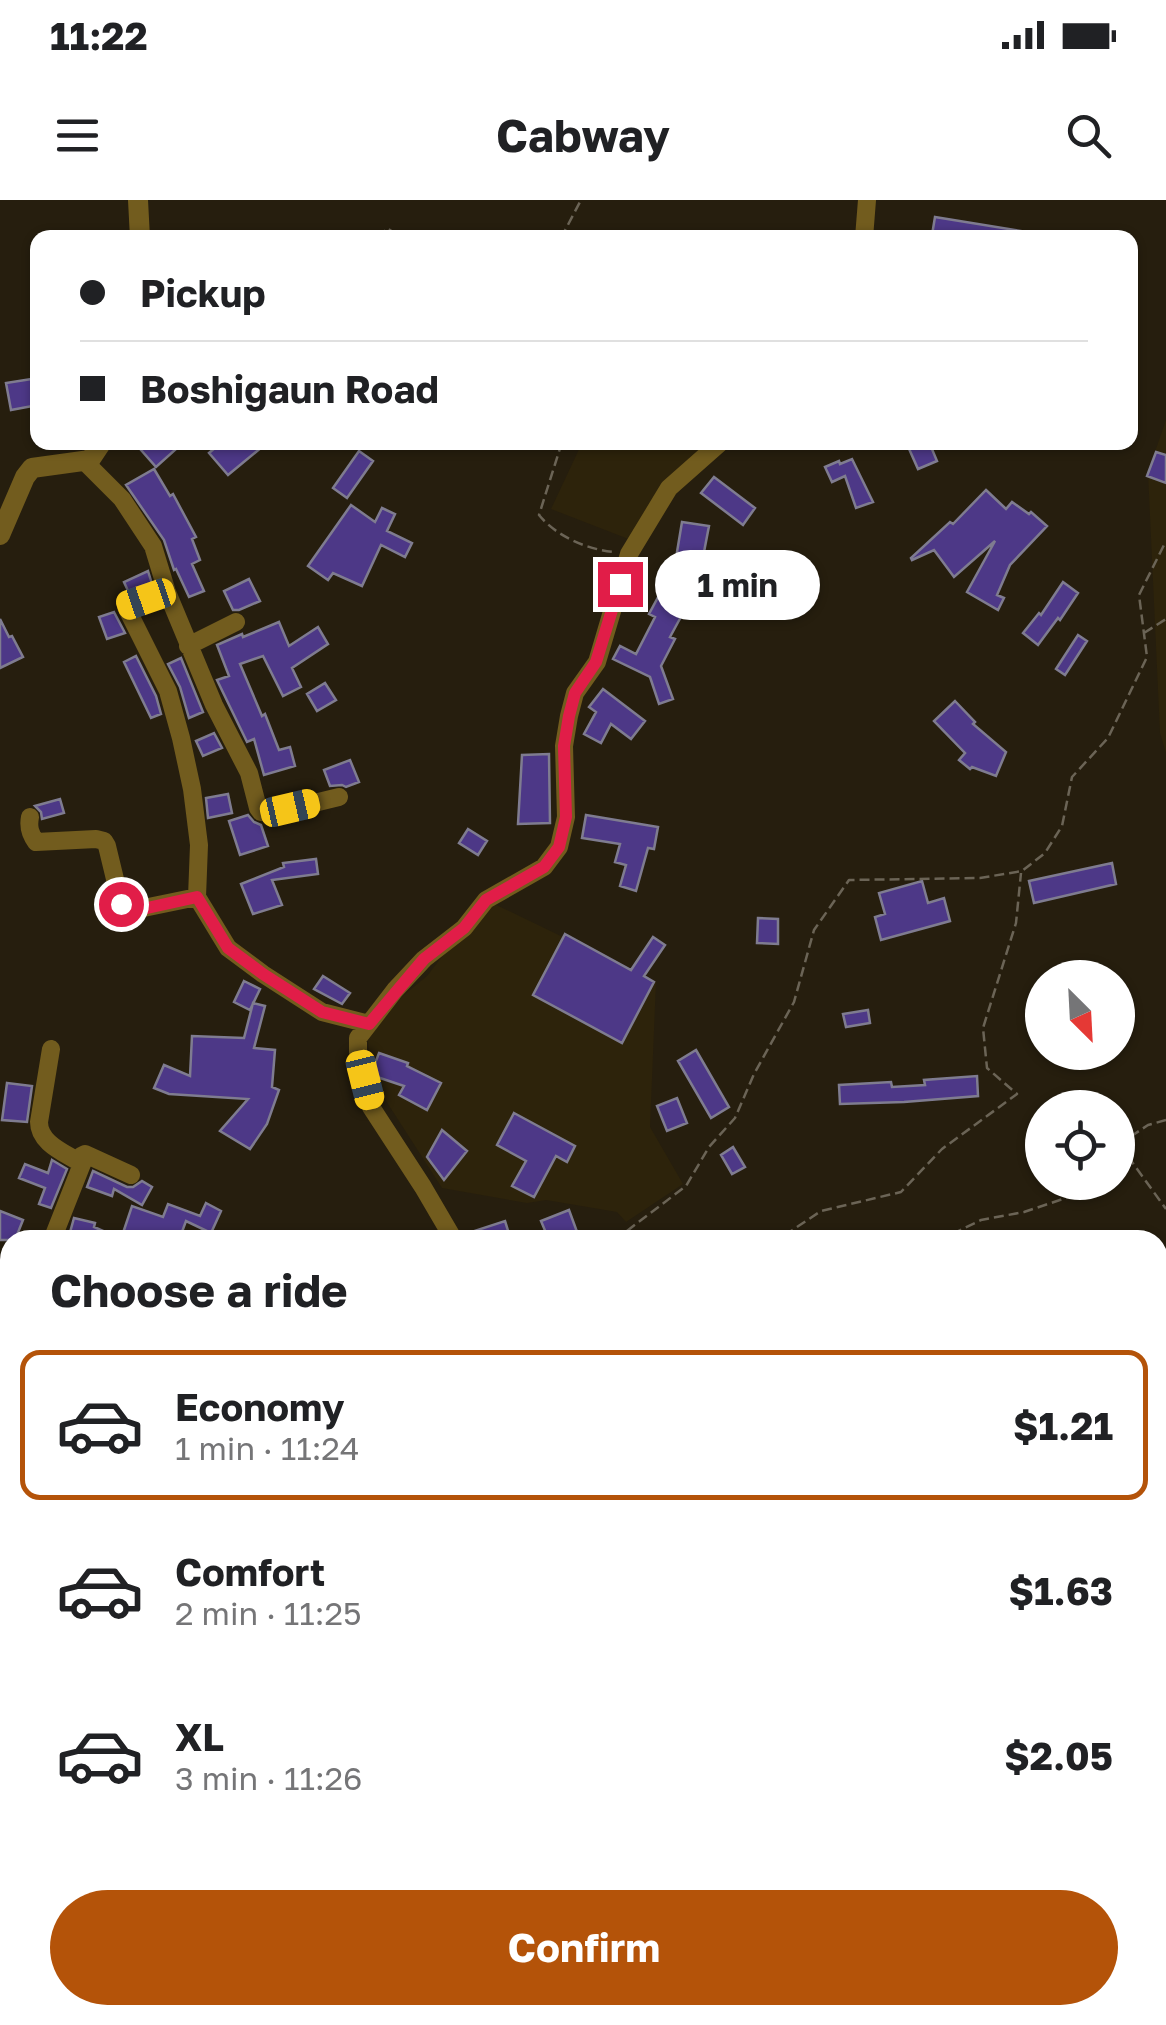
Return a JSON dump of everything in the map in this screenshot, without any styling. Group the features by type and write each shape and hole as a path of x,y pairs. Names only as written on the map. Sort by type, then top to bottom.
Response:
{"street":[{"path":"138,200 140,230"},
{"path":"865,230 867,200"},
{"path":"448,1230 372,1107 358,1038 424,959 464,928 486,900 544,867 559,847 566,817 564,746 575,693 596,662 629,554 670,488 712,450"},
{"path":"0,535 32,468 96,451"},
{"path":"96,451 85,462 122,499 153,546 166,592 214,705 249,774 258,808 273,813 339,797"},
{"path":"166,592 126,606 168,691 181,738 199,846 197,897 228,948 263,974 322,1012 369,1024"},
{"path":"188,646 236,622"},
{"path":"30,817 28,824 36,842 104,841 121,904 129,912 197,897"},
{"path":"51,1049 39,1132 82,1164"},
{"path":"56,1230 82,1164 81,1156 85,1154 130,1175"}],"path":[{"path":"565,230 581,200"},
{"path":"560,450 539,516 548,526 594,550 629,554"},
{"path":"628,1230 686,1186 709,1147 735,1118 754,1074 794,1002 814,930 849,880 980,878 1022,871 1045,853 1062,826 1072,776 1108,738 1147,657 1139,595 1166,541"},
{"path":"1143,634 1166,619"},
{"path":"792,1230 821,1211 901,1192 942,1150 1017,1094 987,1068 983,1028 1016,923 1022,871"},
{"path":"1135,1133 1148,1124 1166,1120"},
{"path":"1135,1168 1166,1209"},
{"path":"961,1230 982,1220 1058,1200"}],"shaded area":[{"path":"1166,420 1166,753 1160,733 1148,472"},
{"path":"579,450 701,450 631,540 551,509"},
{"path":"486,900 656,982 650,1127 683,1184 626,1222 617,1212 546,1200 527,1203 442,1188 370,1076 368,1040 393,1004 427,976"}],"building":[{"path":"935,217 1015,230 933,230"},
{"path":"30,379 30,406 11,410 6,383"},
{"path":"141,450 175,450 156,467"},
{"path":"213,450 258,450 228,475 209,453"},
{"path":"910,450 932,450 937,461 918,469"},
{"path":"359,451 373,461 347,498 333,488"},
{"path":"1156,452 1166,455 1166,483 1147,476"},
{"path":"852,459 873,502 856,508 845,476 832,482 825,467"},
{"path":"154,469 170,496 173,494 196,537 192,539 200,560 192,564 204,591 189,597 164,540 126,485"},
{"path":"714,477 755,508 743,525 701,493"},
{"path":"986,490 1006,509 1012,502 1047,526 1010,565 997,595 1004,598 998,610 967,592 995,541 954,577 934,550 911,558 950,522 953,524"},
{"path":"351,505 375,522 382,508 395,514 387,531 412,543 405,557 381,545 362,586 333,573 328,580 308,566"},
{"path":"682,522 709,526 704,552 712,558 699,575 680,562 684,556 677,552"},
{"path":"148,571 152,584 129,593 124,582"},
{"path":"249,579 260,601 233,610 224,591"},
{"path":"1063,582 1078,593 1038,645 1023,633 1041,615"},
{"path":"663,588 689,602 670,637 675,639 661,666 673,699 659,704 650,677 613,659 620,646 636,654 655,617 649,614"},
{"path":"114,612 125,633 107,639 99,617"},
{"path":"0,619 23,657 0,668"},
{"path":"279,622 289,646 318,627 328,644 292,668 301,687 283,696 263,656 240,664 279,750 290,747 295,766 264,775 254,739 247,742 217,680 229,676 217,645"},
{"path":"1078,635 1087,641 1065,675 1056,669"},
{"path":"136,656 161,714 151,718 124,662"},
{"path":"181,658 203,712 189,718 168,664"},
{"path":"325,683 336,700 317,711 307,694"},
{"path":"603,689 645,721 631,739 611,724 601,743 584,734 596,712 589,707"},
{"path":"955,701 973,724 1006,752 996,776 970,769 959,760 965,753 934,721"},
{"path":"214,733 222,748 203,756 196,741"},
{"path":"549,754 550,823 518,824 522,755"},
{"path":"350,760 359,782 346,787 330,786 324,770"},
{"path":"228,794 232,813 208,818 206,798"},
{"path":"60,799 64,813 42,819 35,806"},
{"path":"248,815 261,825 268,846 240,855 229,821"},
{"path":"586,815 658,827 654,849 648,848 636,891 620,886 626,865 615,862 620,844 582,838"},
{"path":"468,829 487,841 478,855 459,843"},
{"path":"316,859 318,874 272,880 282,905 253,914 241,884 284,867 283,863"},
{"path":"1112,863 1116,884 1034,903 1029,881"},
{"path":"922,881 928,903 944,898 950,921 881,940 875,917 885,914 879,893"},
{"path":"758,918 778,919 778,944 757,943"},
{"path":"565,934 631,970 653,937 665,945 644,976 654,982 622,1043 533,995"},
{"path":"323,976 350,993 342,1004 314,989"},
{"path":"244,981 260,989 250,1010 234,1002"},
{"path":"253,1003 265,1006 254,1048 275,1050 272,1087 279,1090 267,1124 250,1149 220,1131 248,1099 169,1094 154,1088 164,1065 190,1076 192,1036 244,1038"},
{"path":"868,1010 870,1023 846,1027 843,1014"},
{"path":"696,1050 729,1107 711,1118 678,1061"},
{"path":"379,1053 408,1063 407,1066 441,1083 427,1110 399,1095 404,1086 377,1077 374,1066"},
{"path":"977,1076 978,1096 840,1104 839,1085 925,1085 924,1080"},
{"path":"7,1083 32,1086 27,1122 2,1120"},
{"path":"677,1098 687,1123 667,1131 657,1106"},
{"path":"514,1113 575,1146 567,1162 556,1156 534,1197 512,1186 526,1161 497,1145"},
{"path":"442,1130 467,1151 444,1180 427,1157"},
{"path":"733,1147 745,1167 732,1174 721,1155"},
{"path":"52,1160 67,1169 51,1208 39,1204 45,1188 19,1178 25,1164 48,1173"},
{"path":"93,1171 127,1187 142,1181 152,1187 142,1205 114,1189 112,1196 87,1187"},
{"path":"206,1203 221,1211 212,1230 186,1221 183,1230 124,1230 132,1206 163,1217 168,1204 200,1216"},
{"path":"569,1210 576,1230 545,1230 541,1221"},
{"path":"0,1211 23,1220 19,1230 0,1230"},
{"path":"74,1218 95,1223 94,1227 101,1230 71,1230"},
{"path":"505,1221 508,1230 477,1230"}],"route":[{"path":"121,904 129,912 197,897 228,948 263,974 322,1012 369,1024 424,959 464,928 486,900 544,867 559,847 566,817 564,746 569,716 575,693 596,662 620,584"}]}
